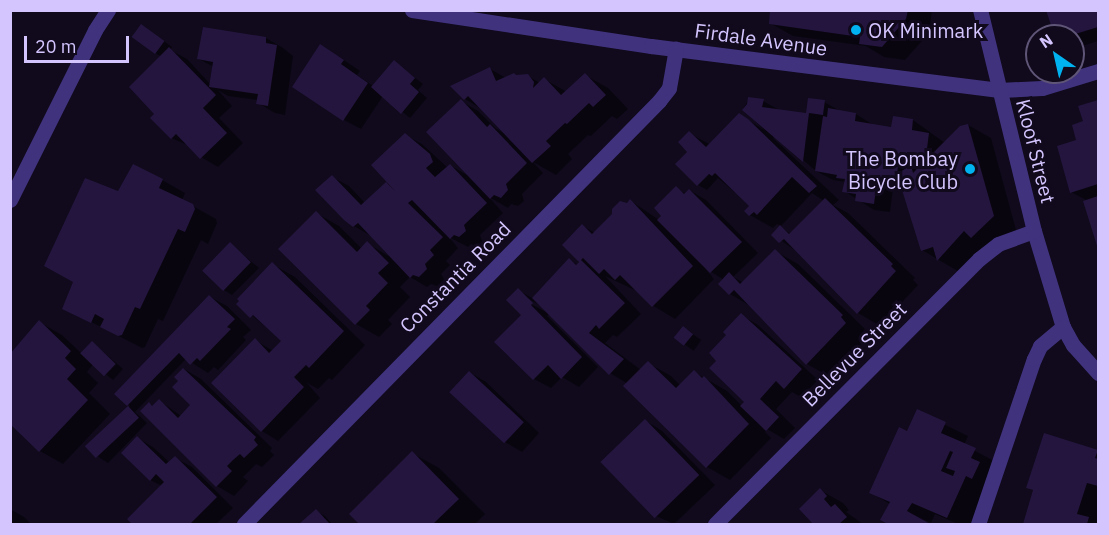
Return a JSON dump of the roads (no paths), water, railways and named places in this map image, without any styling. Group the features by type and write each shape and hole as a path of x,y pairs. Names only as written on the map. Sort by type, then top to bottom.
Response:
{"street":[{"path":"10,200 95,30 108,10"},
{"name":"Firdale Avenue","path":"412,10 676,49 999,90 1042,88 1098,71"},
{"name":"Kloof Street","path":"980,10 1034,231 1063,327 1073,345 1098,373"},
{"name":"Constantia Road","path":"244,525 254,511 659,101 669,88 674,73 676,49"},
{"name":"Bellevue Street","path":"715,525 979,259 998,244 1034,231"},
{"path":"978,525 1034,359 1040,346 1063,327"}],"place":[{"name":"OK Minimark","path":"856,30"},
{"name":"The Bombay Bicycle Club","path":"970,169"}]}
